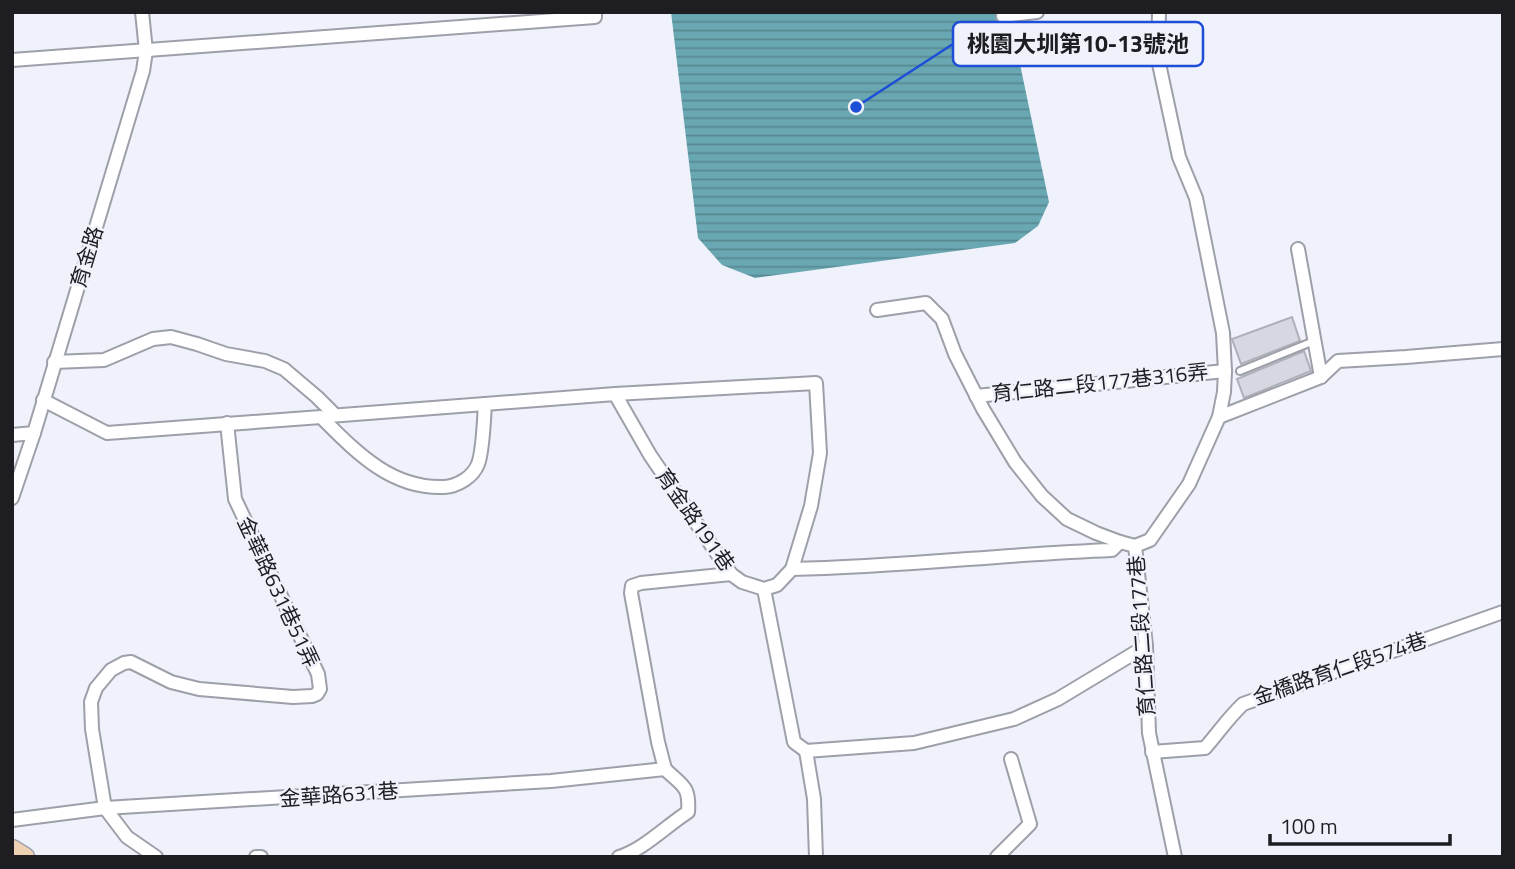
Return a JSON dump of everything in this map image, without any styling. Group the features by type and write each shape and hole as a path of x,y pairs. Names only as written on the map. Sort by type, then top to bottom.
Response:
{"street":[{"name":"育金路","path":"12,498 143,71 146,51 142,12"},
{"path":"12,60 596,17 595,12"},
{"path":"1003,16 1037,12"},
{"path":"1136,546 1150,540 1189,484 1219,417 1225,371 1223,333 1196,198 1179,157 1158,59 1159,12"},
{"path":"1298,250 1321,377"},
{"name":"育仁路二段177巷","path":"877,310 926,303 942,318 955,354 976,396 1015,462 1042,496 1067,519 1096,533 1136,546 1146,646 1149,733 1175,857"},
{"path":"54,362 104,360 153,339 171,337 226,354 265,361 284,369 335,415"},
{"path":"1219,417 1321,377 1338,361 1503,349"},
{"name":"育仁路二段177巷316弄","path":"976,396 1225,371"},
{"path":"43,400 107,433 615,394 816,383 821,453 811,506 792,569 777,585 764,589 794,742 806,751 914,743 1014,719 1058,699 1146,646"},
{"name":"育金路191巷","path":"615,394 650,455 731,575 742,582 764,589"},
{"path":"321,417 356,452 389,475 425,487 445,487 456,486 467,479 478,464 485,404"},
{"name":"金華路631巷51弄","path":"105,808 92,729 91,702 96,688 111,670 131,662 171,682 199,689 253,694 312,696 320,689 318,674 235,499 227,423"},
{"path":"12,435 34,433"},
{"path":"792,569 860,568 1112,550 1120,542"},
{"path":"619,857 631,854 688,812 689,800 687,789 665,769 658,743 633,607 632,586 731,575"},
{"name":"金橋路育仁段574巷","path":"1152,752 1205,748 1243,704 1503,612"},
{"path":"806,751 814,799 816,857"},
{"path":"997,857 1030,824 1011,759"},
{"name":"金華路631巷","path":"12,820 105,808 538,782 665,769"},
{"path":"105,808 127,837 156,857"},
{"path":"12,849 26,857"}],"lane":[{"path":"1240,371 1316,341"}],"water":[{"path":"671,12 1009,12 1049,202 1038,226 1015,243 755,278 722,265 698,238"}],"building":[{"path":"1292,317 1300,341 1241,364 1232,339"},
{"path":"1304,351 1311,371 1244,398 1237,379"}],"place":[{"name":"桃園大圳第10-13號池","path":"856,107"}]}
